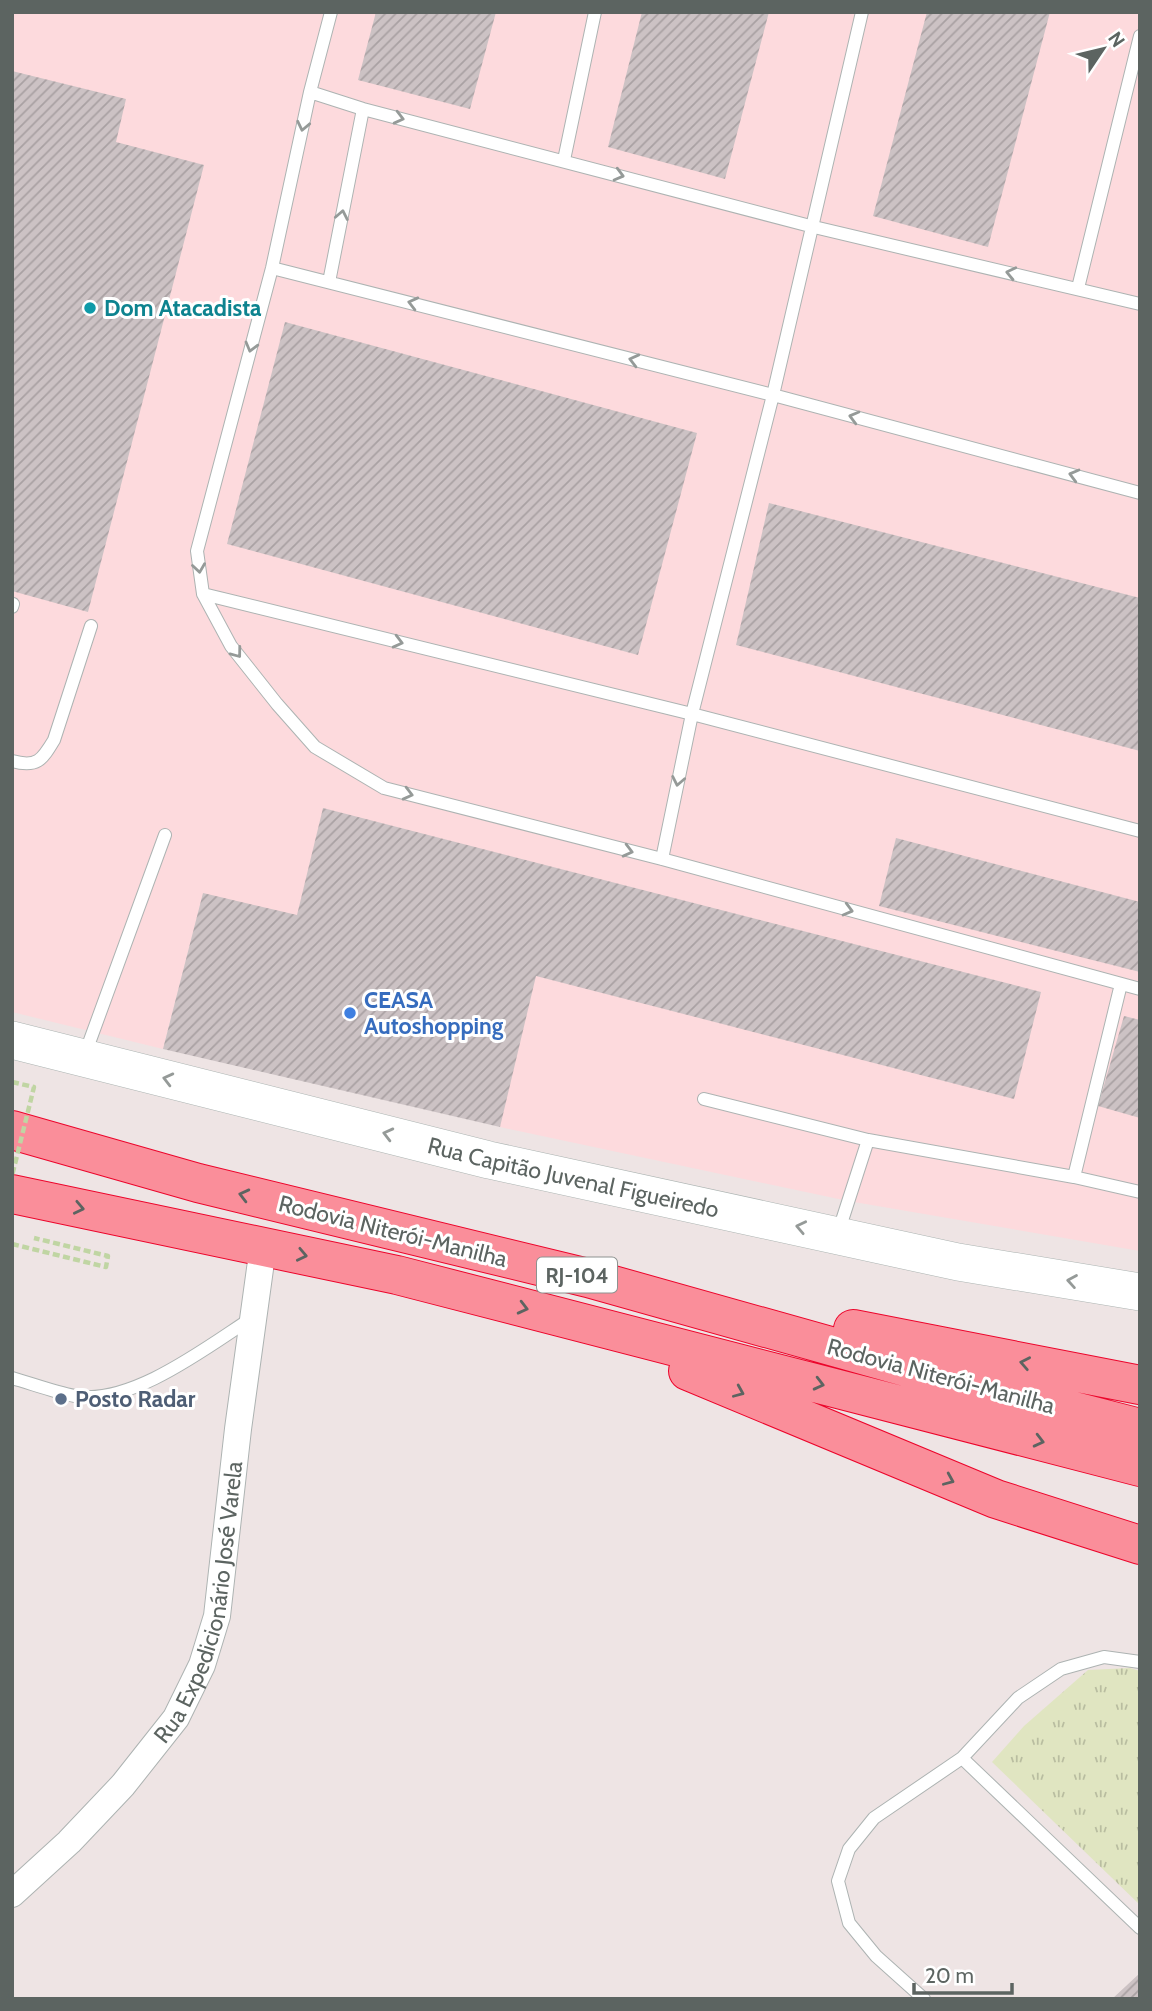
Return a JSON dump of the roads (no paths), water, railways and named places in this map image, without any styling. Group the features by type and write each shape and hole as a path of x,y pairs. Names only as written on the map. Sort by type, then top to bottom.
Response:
{"highway":[{"name":"Rodovia Niterói-Manilha","path":"12,1130 198,1183 588,1278 930,1374 1140,1428"},
{"name":"Rodovia Niterói-Manilha","path":"12,1194 397,1275 1140,1467"},
{"path":"588,1278 1140,1385"},
{"path":"563,1318 996,1499 1140,1545"}],"main road":[{"name":"Rua Capitão Juvenal Figueiredo","path":"12,1040 489,1160 958,1262 1140,1292"}],"street":[{"name":"Rua Expedicionário José Varela","path":"12,1895 69,1842 123,1785 176,1718 202,1665 217,1616 263,1247"}],"lane":[{"path":"331,12 310,92 272,268 197,551 203,594 231,646 315,747 384,788 662,859 1140,989"},
{"path":"564,160 595,12"},
{"path":"662,859 692,714 814,227 862,12"},
{"path":"1078,288 1140,36"},
{"path":"310,92 363,109 814,227 1140,304"},
{"path":"329,282 363,109"},
{"path":"272,268 773,395 1140,493"},
{"path":"203,594 692,714 1140,831"},
{"path":"12,761 33,764 49,749 91,626"},
{"path":"84,1058 165,835"},
{"path":"1074,1177 1122,984"},
{"path":"704,1099 868,1140 1074,1177 1140,1192"},
{"path":"838,1235 868,1140"},
{"path":"12,1378 78,1397 119,1393 176,1367 254,1317"},
{"path":"924,1999 876,1956 849,1923 838,1881 849,1849 874,1818 962,1758 1018,1698 1061,1669 1104,1657 1140,1662"},
{"path":"962,1758 1140,1928"}],"place":[{"name":"Dom Atacadista","path":"90,308"},
{"name":"CEASA Autoshopping","path":"350,1013"},
{"name":"Posto Radar","path":"61,1399"}]}
